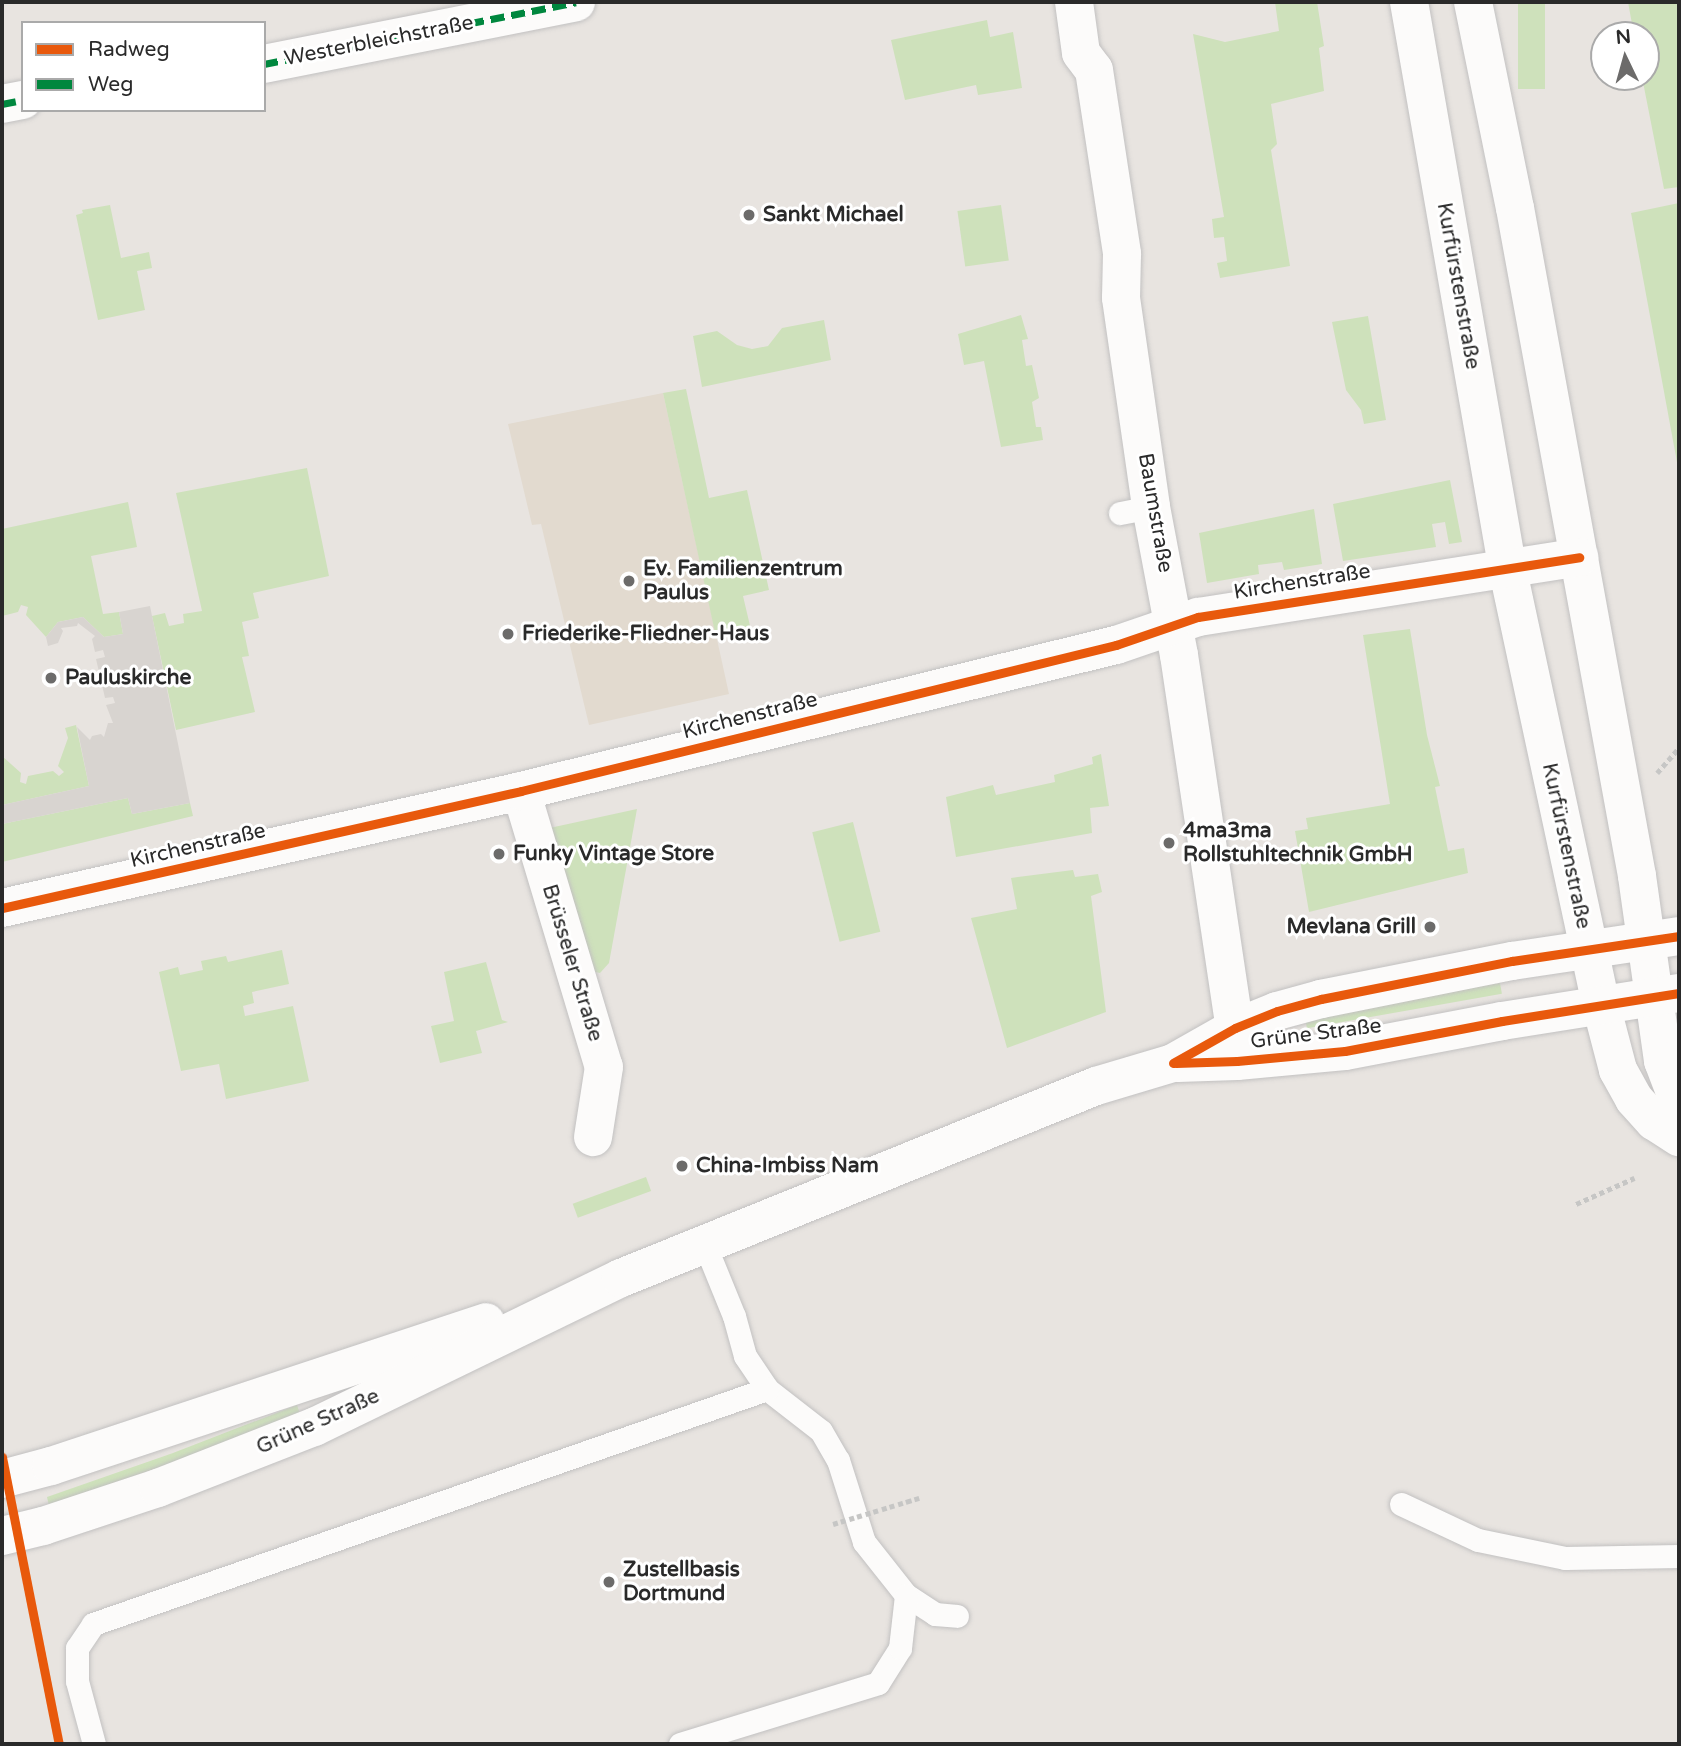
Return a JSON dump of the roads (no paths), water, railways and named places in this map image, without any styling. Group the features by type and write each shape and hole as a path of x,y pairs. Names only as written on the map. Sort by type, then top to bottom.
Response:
{"street":[{"name":"Westerbleichstraße","path":"266,64 576,2"},
{"name":"Baumstraße","path":"1074,2 1082,53 1094,70 1120,241 1121,298 1136,510 1174,625 1235,1028"},
{"name":"Kurfürstenstraße","path":"1409,2 1508,571 1601,1005 1618,1070 1634,1099 1654,1121 1679,1137"},
{"path":"1473,2 1637,876 1663,938 1666,996 1663,1061 1679,1103"},
{"path":"2,104 21,100"},
{"path":"1508,571 1579,557"},
{"name":"Kirchenstraße","path":"2,908 521,791 1116,645 1219,613 1483,572 1508,571"},
{"name":"Brüsseler Straße","path":"521,791 604,1067 593,1137"},
{"name":"Grüne Straße","path":"2,1536 43,1526 158,1488 314,1427 621,1279 1096,1086 1173,1063 1235,1028 1277,1011 1321,999 1663,938"},
{"name":"Grüne Straße","path":"1173,1063 1237,1061 1345,1051 1601,1005 1666,996"},
{"name":"Grüne Straße","path":"2,1479 51,1466 248,1399 621,1279"}],"lane":[{"path":"705,1245 734,1315 745,1356 767,1389 821,1432 838,1460 864,1542 906,1595 935,1614 957,1616"},
{"path":"94,1744 77,1681 77,1648 93,1625 767,1389"},
{"path":"1401,1504 1478,1540 1552,1556 1679,1556"},
{"path":"1649,1556 1679,1547"},
{"path":"680,1744 878,1683 900,1648 906,1595"}],"place":[{"name":"Sankt Michael","path":"749,215"},
{"name":"Ev. Familienzentrum Paulus","path":"629,581"},
{"name":"Friederike-Fliedner-Haus","path":"508,634"},
{"name":"Pauluskirche","path":"51,678"},
{"name":"4ma3ma Rollstuhltechnik GmbH","path":"1169,843"},
{"name":"Funky Vintage Store","path":"499,854"},
{"name":"Mevlana Grill","path":"1430,927"},
{"name":"China-Imbiss Nam","path":"682,1166"},
{"name":"Zustellbasis Dortmund","path":"609,1582"}]}
